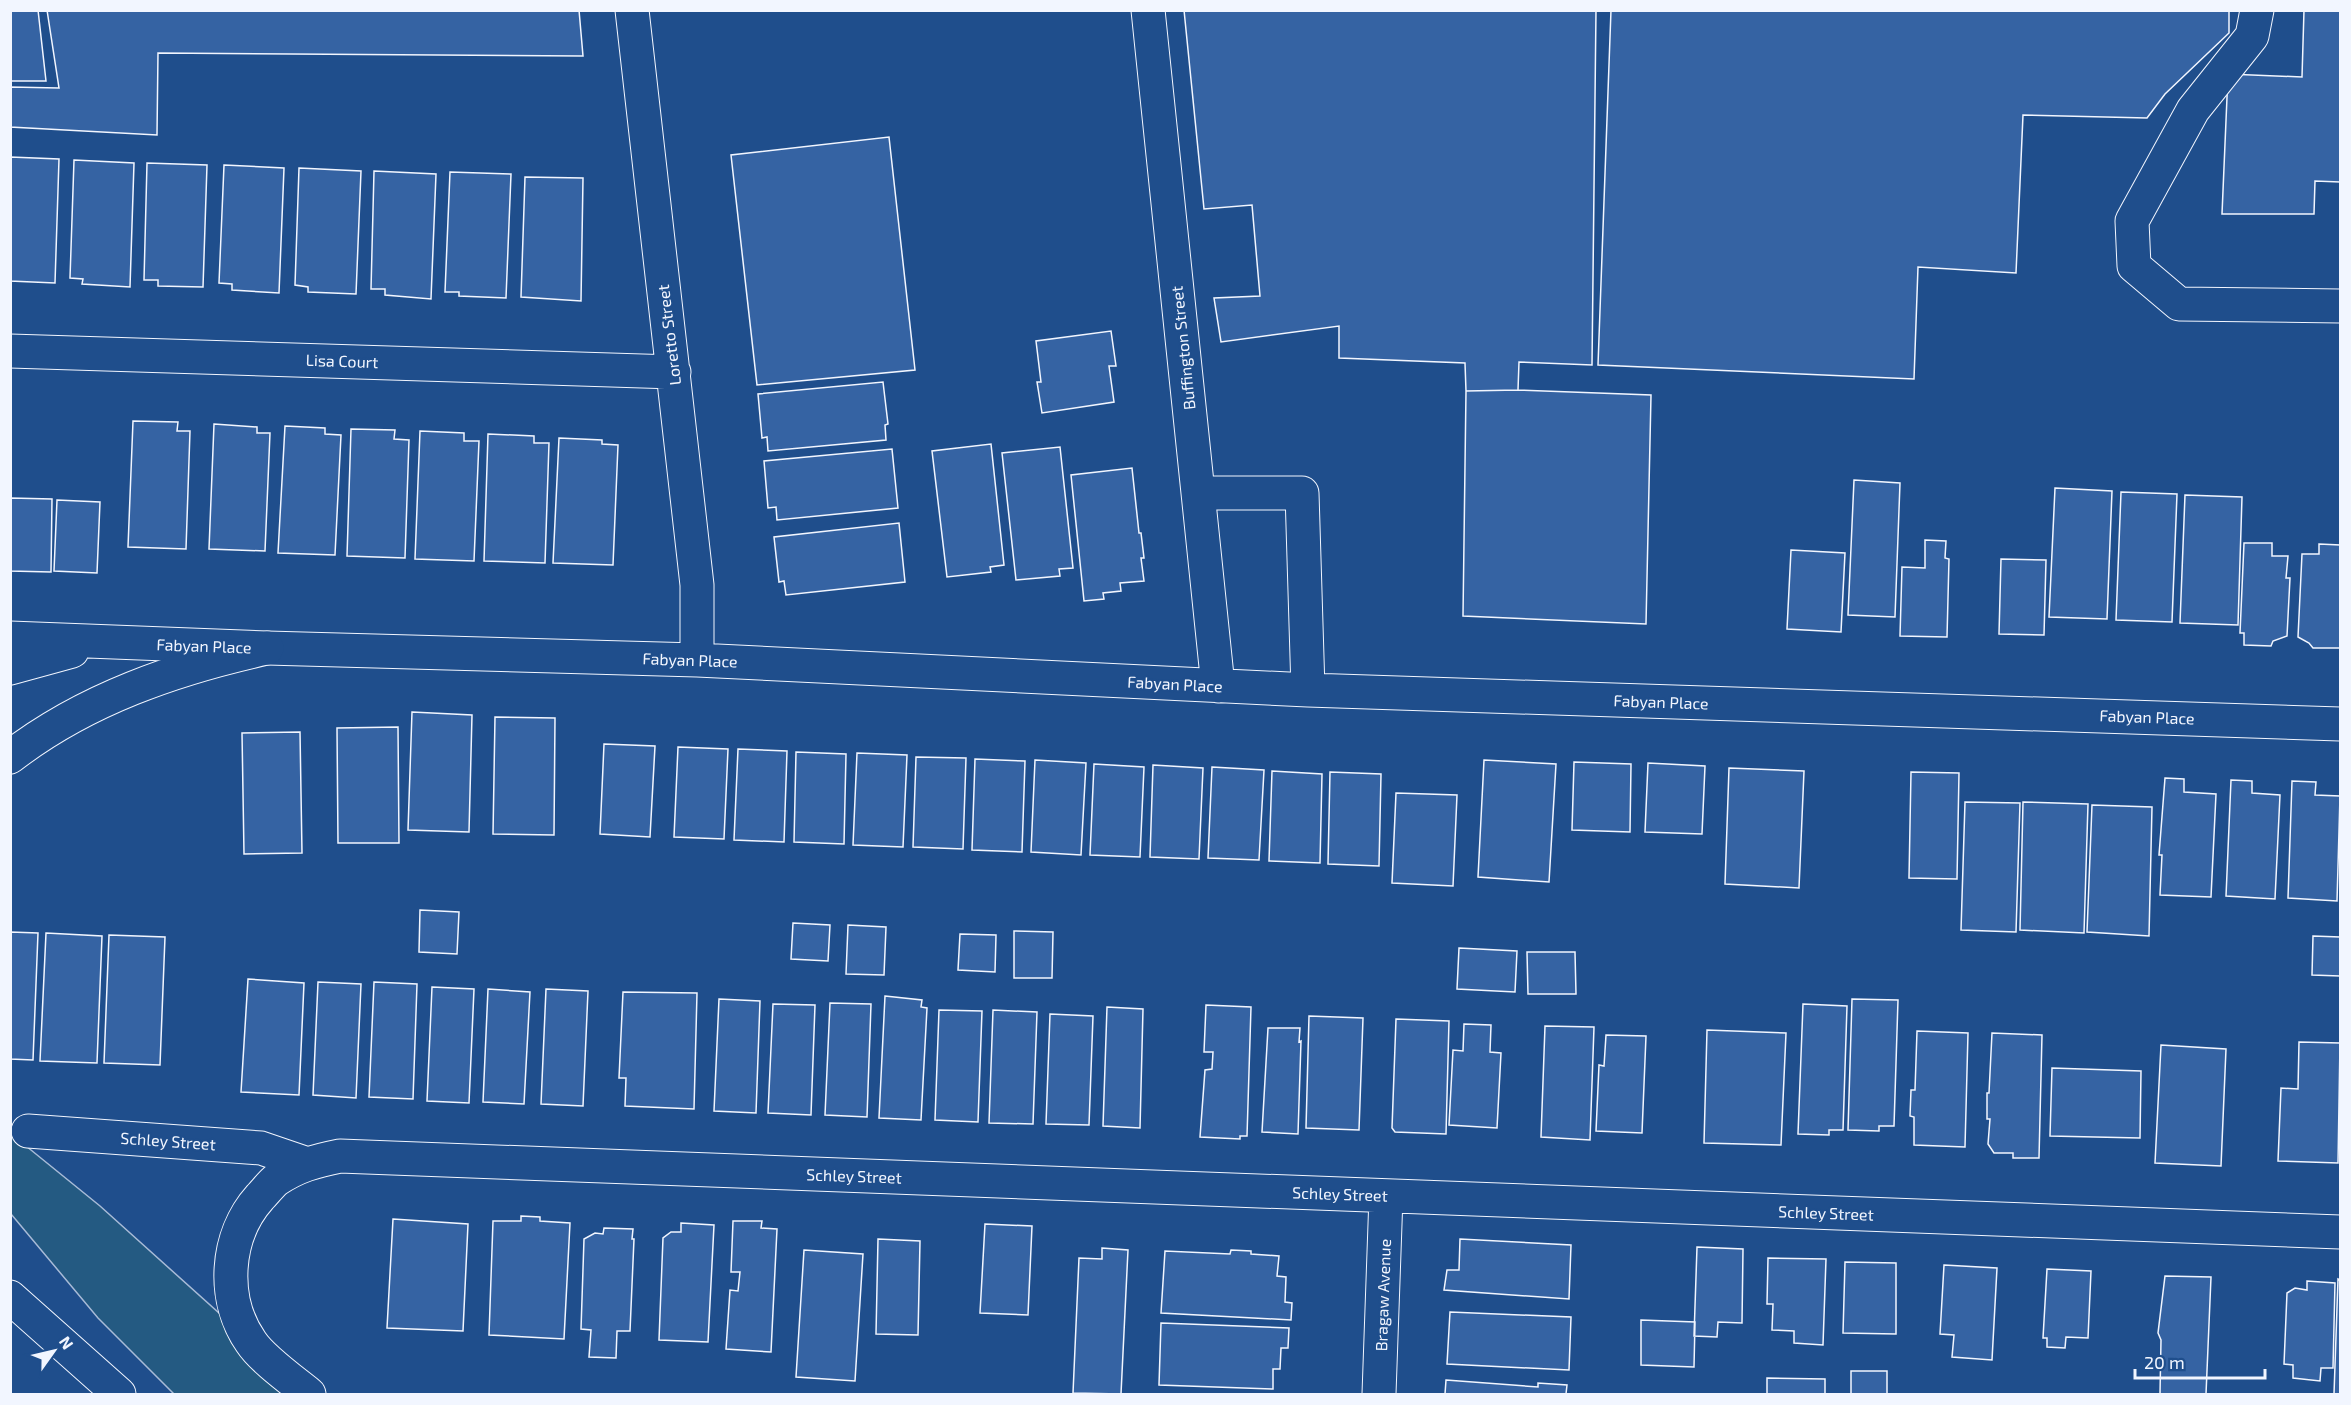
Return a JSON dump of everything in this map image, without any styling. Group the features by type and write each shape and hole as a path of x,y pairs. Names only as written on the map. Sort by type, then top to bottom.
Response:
{"main road":[{"name":"Loretto Street","path":"632,10 697,585 697,660"},
{"name":"Buffington Street","path":"1148,10 1218,686"},
{"path":"2258,10 2252,36 2193,110 2132,221 2134,266 2179,304 2340,306"},
{"name":"Lisa Court","path":"10,351 674,372"},
{"path":"1198,493 1302,493 1308,690"},
{"name":"Fabyan Place","path":"10,638 697,660 1308,690 2340,724"},
{"path":"10,668 88,647 122,643"},
{"path":"10,757 64,721 128,690 193,667 267,648"},
{"name":"Schley Street","path":"28,1131 261,1148 305,1164"},
{"name":"Schley Street","path":"309,1395 251,1344 236,1315 230,1282 232,1260 235,1241 250,1209 274,1182 305,1164 340,1156 2340,1232"},
{"name":"Bragaw Avenue","path":"1379,1395 1386,1196"},
{"path":"10,1297 119,1395"}],"shaded area":[{"path":"10,1133 100,1206 309,1394 174,1394 98,1318 11,1214"}],"building":[{"path":"10,10 38,10 46,81 10,81"},
{"path":"47,10 579,10 583,56 158,53 157,135 10,127 10,87 59,88"},
{"path":"1184,10 1596,10 1592,365 1519,362 1518,390 1466,391 1465,363 1339,358 1339,326 1221,342 1214,298 1260,296 1252,205 1204,209"},
{"path":"1611,10 2229,10 2229,33 2165,94 2147,118 2023,115 2016,273 1918,267 1914,379 1598,365"},
{"path":"2304,10 2340,10 2340,182 2315,181 2314,214 2222,214 2228,74 2302,77"},
{"path":"889,137 915,370 757,385 731,155"},
{"path":"10,157 59,159 55,283 10,281"},
{"path":"74,160 134,163 130,287 82,284 83,279 70,278"},
{"path":"147,163 207,165 203,287 158,286 158,280 144,280"},
{"path":"224,165 284,168 279,293 232,290 232,284 219,283"},
{"path":"299,168 361,171 356,294 308,292 308,287 295,285"},
{"path":"374,171 436,174 431,299 385,295 385,289 371,289"},
{"path":"450,172 511,174 506,298 459,296 459,292 445,292"},
{"path":"525,177 583,178 581,301 521,297"},
{"path":"1111,331 1116,366 1109,366 1114,402 1042,413 1037,382 1041,382 1036,341"},
{"path":"883,382 888,424 885,425 886,440 768,451 767,437 762,438 758,394"},
{"path":"1518,390 1651,395 1646,624 1463,616 1466,391"},
{"path":"133,421 178,422 177,431 190,431 186,549 128,547"},
{"path":"214,424 257,427 257,433 270,433 265,551 209,549"},
{"path":"285,426 325,428 325,434 341,435 335,555 278,553"},
{"path":"351,429 395,430 394,439 409,440 405,558 347,556"},
{"path":"420,431 464,433 464,441 479,441 474,561 415,559"},
{"path":"488,434 534,436 534,443 549,443 545,563 484,561"},
{"path":"559,438 602,440 602,444 618,445 613,565 553,563"},
{"path":"991,444 1004,565 990,567 991,572 947,577 932,451"},
{"path":"1060,447 1073,568 1059,569 1060,576 1016,580 1002,453"},
{"path":"892,449 898,508 777,520 776,507 768,508 764,461"},
{"path":"1132,468 1144,558 1141,558 1144,581 1120,583 1121,591 1103,593 1104,599 1084,601 1071,475"},
{"path":"1854,480 1900,483 1895,617 1848,615"},
{"path":"2055,488 2112,491 2107,619 2049,617"},
{"path":"2121,492 2177,494 2172,622 2116,620"},
{"path":"2185,495 2242,497 2238,625 2180,623"},
{"path":"10,498 52,499 51,572 10,571"},
{"path":"57,500 100,502 97,573 54,571"},
{"path":"899,523 905,582 786,595 784,581 779,582 774,537"},
{"path":"1925,540 1946,541 1945,558 1949,559 1947,637 1900,636 1902,567 1925,568"},
{"path":"2244,543 2272,543 2272,556 2288,556 2286,578 2290,578 2287,636 2273,641 2271,646 2244,645 2244,633 2240,633"},
{"path":"2319,544 2340,545 2340,648 2313,648 2298,637 2302,554 2319,554"},
{"path":"1791,550 1845,553 1841,632 1787,629"},
{"path":"2001,559 2046,560 2044,635 1999,634"},
{"path":"412,712 472,715 469,832 408,830"},
{"path":"495,717 555,718 554,835 493,834"},
{"path":"398,727 399,843 338,843 337,728"},
{"path":"300,732 302,853 244,854 242,733"},
{"path":"604,744 655,746 650,837 600,834"},
{"path":"678,747 728,749 724,839 674,837"},
{"path":"738,749 787,751 784,842 734,840"},
{"path":"796,752 846,754 844,844 794,842"},
{"path":"857,753 907,755 903,847 853,845"},
{"path":"916,757 966,758 963,849 913,847"},
{"path":"975,759 1025,761 1022,852 972,850"},
{"path":"1035,760 1086,763 1081,855 1031,852"},
{"path":"1484,760 1556,764 1549,882 1478,877"},
{"path":"1574,762 1631,764 1630,832 1572,830"},
{"path":"1648,763 1705,766 1702,834 1645,832"},
{"path":"1094,764 1144,767 1140,857 1090,855"},
{"path":"1153,765 1203,768 1199,859 1150,857"},
{"path":"1212,767 1264,770 1259,860 1208,858"},
{"path":"1729,768 1804,771 1799,888 1725,884"},
{"path":"1272,771 1322,774 1320,863 1269,861"},
{"path":"1330,772 1381,774 1379,866 1328,864"},
{"path":"1911,772 1959,773 1957,879 1909,878"},
{"path":"2165,778 2184,779 2184,792 2216,794 2211,897 2160,895 2162,855 2159,855"},
{"path":"2231,780 2252,781 2252,793 2280,795 2275,899 2226,896"},
{"path":"2292,781 2316,782 2315,795 2340,796 2337,901 2288,898"},
{"path":"1396,793 1457,795 1453,886 1392,883"},
{"path":"1965,802 2020,803 2016,932 1961,930"},
{"path":"2023,802 2088,804 2084,933 2020,930"},
{"path":"2092,805 2152,807 2149,936 2087,932"},
{"path":"420,910 459,912 457,954 419,952"},
{"path":"793,923 830,925 828,961 791,959"},
{"path":"848,925 886,927 884,975 846,974"},
{"path":"1014,931 1053,932 1052,978 1014,978"},
{"path":"10,932 38,933 33,1060 10,1059"},
{"path":"46,933 102,936 97,1063 40,1061"},
{"path":"960,934 996,935 995,972 958,970"},
{"path":"109,935 165,937 160,1065 104,1063"},
{"path":"2313,936 2340,937 2340,976 2312,975"},
{"path":"1459,948 1517,951 1515,992 1457,989"},
{"path":"1527,952 1575,952 1576,994 1528,994"},
{"path":"248,979 304,983 299,1095 241,1092"},
{"path":"318,982 361,984 356,1098 313,1095"},
{"path":"374,982 417,984 413,1099 369,1097"},
{"path":"432,987 474,989 469,1103 427,1101"},
{"path":"488,989 530,992 524,1104 483,1102"},
{"path":"546,989 588,991 583,1106 541,1104"},
{"path":"623,992 697,993 694,1109 625,1106 626,1078 619,1078"},
{"path":"885,996 922,1000 921,1007 927,1008 921,1120 879,1118"},
{"path":"719,999 760,1001 756,1113 714,1111"},
{"path":"1852,999 1898,1000 1894,1126 1879,1126 1879,1131 1848,1130"},
{"path":"830,1003 871,1004 867,1117 825,1115"},
{"path":"773,1004 815,1005 811,1115 768,1113"},
{"path":"1803,1004 1847,1006 1843,1130 1829,1130 1829,1135 1798,1134"},
{"path":"1206,1005 1251,1007 1247,1136 1240,1136 1240,1139 1200,1137 1205,1070 1212,1069 1213,1052 1204,1052"},
{"path":"1107,1007 1143,1009 1140,1128 1103,1126"},
{"path":"939,1010 982,1011 978,1122 935,1120"},
{"path":"993,1010 1037,1012 1033,1124 989,1123"},
{"path":"1050,1014 1093,1016 1089,1125 1046,1124"},
{"path":"1309,1016 1363,1018 1359,1130 1306,1128"},
{"path":"1396,1019 1449,1021 1446,1134 1395,1132 1392,1128"},
{"path":"1464,1024 1491,1025 1490,1052 1501,1053 1497,1128 1449,1125 1453,1050 1463,1051"},
{"path":"1545,1026 1594,1027 1590,1140 1541,1137"},
{"path":"1268,1028 1300,1028 1298,1134 1262,1132"},
{"path":"1707,1030 1786,1033 1781,1145 1704,1143"},
{"path":"1917,1031 1968,1033 1965,1147 1914,1145 1914,1117 1910,1116 1911,1090 1915,1090"},
{"path":"1992,1033 2042,1035 2039,1158 2013,1158 2013,1153 1994,1153 1988,1144 1990,1119 1987,1119 1987,1093 1989,1093"},
{"path":"1606,1035 1646,1036 1642,1133 1596,1131 1599,1065 1604,1066"},
{"path":"2299,1042 2340,1043 2338,1163 2278,1161 2281,1088 2298,1089"},
{"path":"2161,1045 2226,1049 2221,1166 2155,1163"},
{"path":"2052,1068 2141,1071 2140,1138 2050,1136"},
{"path":"521,1216 540,1217 540,1221 570,1223 564,1339 489,1335 493,1221 521,1221"},
{"path":"393,1219 468,1224 463,1331 387,1328"},
{"path":"733,1221 762,1221 761,1228 777,1229 771,1352 726,1349 730,1290 738,1291 740,1272 731,1272"},
{"path":"681,1223 714,1225 708,1342 659,1340 663,1238 671,1232 681,1232"},
{"path":"985,1224 1032,1226 1028,1315 980,1313"},
{"path":"604,1228 633,1229 632,1239 634,1239 630,1331 617,1331 616,1358 589,1357 591,1330 581,1329 584,1239 595,1233 603,1234"},
{"path":"878,1239 920,1241 918,1335 876,1334"},
{"path":"1460,1239 1571,1245 1569,1299 1444,1290 1447,1270 1459,1270"},
{"path":"1697,1247 1743,1249 1742,1323 1718,1322 1717,1337 1694,1336"},
{"path":"1102,1248 1128,1250 1121,1394 1073,1393 1079,1258 1102,1259"},
{"path":"804,1250 863,1254 855,1381 796,1377"},
{"path":"1231,1250 1279,1256 1277,1276 1286,1277 1285,1302 1292,1303 1291,1320 1161,1313 1165,1251 1230,1254"},
{"path":"1768,1258 1826,1259 1823,1345 1794,1343 1794,1331 1772,1330 1773,1304 1767,1304"},
{"path":"1845,1262 1896,1263 1896,1334 1843,1333"},
{"path":"1944,1265 1997,1268 1992,1360 1952,1357 1954,1335 1940,1334"},
{"path":"2047,1269 2091,1271 2088,1338 2066,1337 2065,1348 2047,1347 2047,1338 2043,1338"},
{"path":"2165,1276 2211,1277 2206,1394 2160,1394 2161,1340 2158,1333"},
{"path":"2338,1279 2340,1280 2340,1394 2334,1394"},
{"path":"2307,1281 2335,1283 2333,1368 2321,1368 2320,1381 2293,1378 2293,1365 2284,1364 2287,1293 2295,1288 2307,1290"},
{"path":"1450,1312 1571,1317 1569,1370 1447,1364"},
{"path":"1641,1320 1695,1322 1694,1367 1641,1365"},
{"path":"1161,1323 1289,1328 1288,1348 1281,1348 1280,1369 1273,1369 1273,1389 1159,1385"},
{"path":"1851,1371 1887,1371 1887,1394 1851,1394"},
{"path":"1767,1378 1825,1379 1825,1394 1767,1394"},
{"path":"1446,1380 1538,1387 1538,1383 1567,1385 1566,1394 1445,1394"}]}
